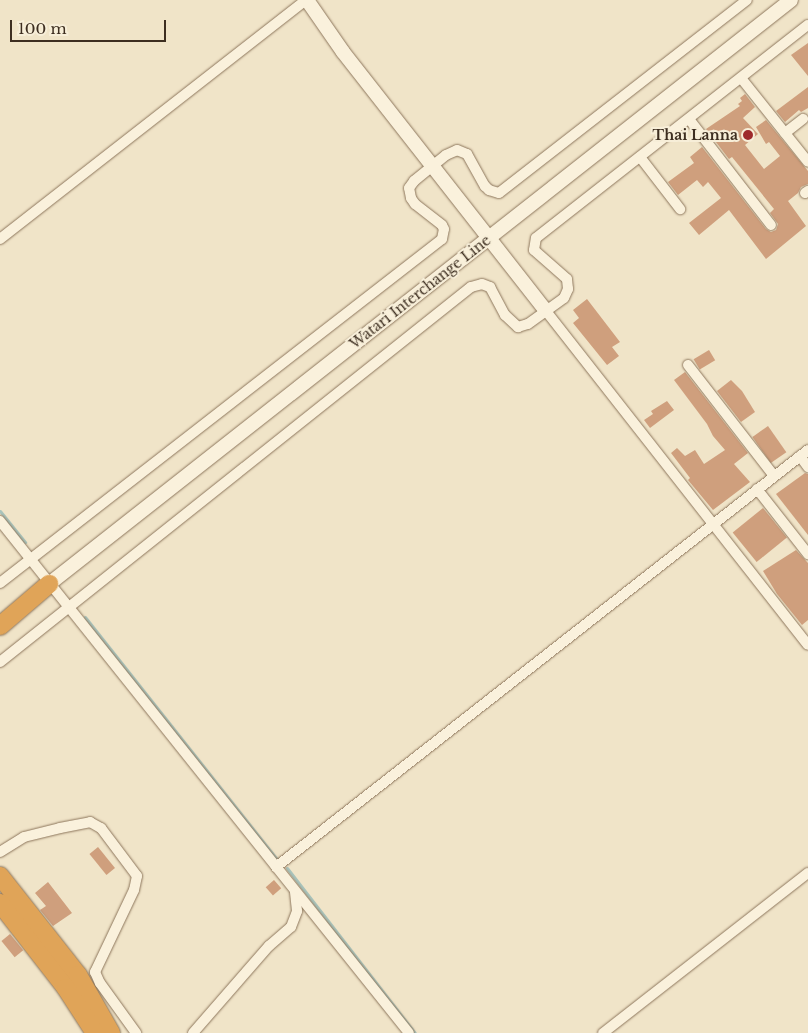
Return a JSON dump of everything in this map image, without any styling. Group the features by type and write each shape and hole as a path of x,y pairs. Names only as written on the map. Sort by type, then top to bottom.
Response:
{"highway":[{"path":"0,619 50,584"},
{"path":"0,626 50,584"},
{"path":"0,876 78,975 100,1031"},
{"path":"0,891 100,1031"},
{"path":"0,903 100,1031"},
{"path":"0,916 59,993 100,1031"}],"main road":[{"path":"307,0 343,52 546,311"},
{"name":"Watari Interchange Line","path":"50,584 791,0"}],"street":[{"path":"0,239 307,0"},
{"path":"0,583 442,239 444,229 442,225 416,204 409,194 414,181 446,155 456,150 462,151 471,158 485,186 489,190 499,193 747,0"},
{"path":"0,662 471,287 482,284 490,287 505,316 518,327 528,324 564,298 567,294 568,284 563,274 534,250 536,238 808,25"},
{"path":"741,78 808,162"},
{"path":"690,119 772,225"},
{"path":"785,133 803,119"},
{"path":"640,157 680,209"},
{"path":"546,311 808,645"},
{"path":"688,365 774,476"},
{"path":"276,867 804,453 808,467"},
{"path":"757,489 808,554"},
{"path":"0,521 409,1033"},
{"path":"0,852 24,837 90,822 101,828 106,834 137,876 134,890 95,972 136,1033"},
{"path":"603,1033 808,873"},
{"path":"193,1033 269,946 291,927 296,911 295,891"}],"building":[{"path":"808,43 808,76 791,55"},
{"path":"808,87 808,108 801,112 799,110 785,122 776,111"},
{"path":"745,94 755,107 743,118 758,134 745,145 764,169 780,156 769,142 766,144 756,127 766,120 808,171 808,184 801,187 798,193 788,201 806,226 766,259 729,210 699,235 689,223 721,198 708,182 703,187 697,180 678,195 668,182 694,163 690,157 702,147 766,229 771,232 776,230 778,224 770,213 774,209 732,157 729,159 706,129 740,106 738,104 742,101 740,98"},
{"path":"587,299 620,342 612,347 619,356 607,365 573,323 579,318 573,310"},
{"path":"709,350 715,360 700,370 694,359"},
{"path":"685,372 748,453 734,464 750,482 713,510 688,480 690,478 671,453 677,448 685,456 695,450 704,464 725,450 674,380"},
{"path":"731,380 742,391 755,412 741,422 717,391"},
{"path":"667,401 674,410 650,428 644,420 653,414 651,411"},
{"path":"768,426 786,452 771,463 752,437"},
{"path":"805,473 808,474 808,535 776,494"},
{"path":"763,508 787,538 757,562 733,533"},
{"path":"796,550 808,563 808,620 802,625 777,594 763,571"},
{"path":"98,847 115,868 106,875 89,854"},
{"path":"274,880 281,888 273,896 266,887"},
{"path":"48,882 72,913 53,926 40,910 46,906 35,893"},
{"path":"10,934 23,950 15,957 1,941"}],"waterway":[{"path":"0,511 25,542"},
{"path":"85,617 277,859"},
{"path":"287,868 415,1033"}],"place":[{"name":"Thai Lanna","path":"748,135"}]}
